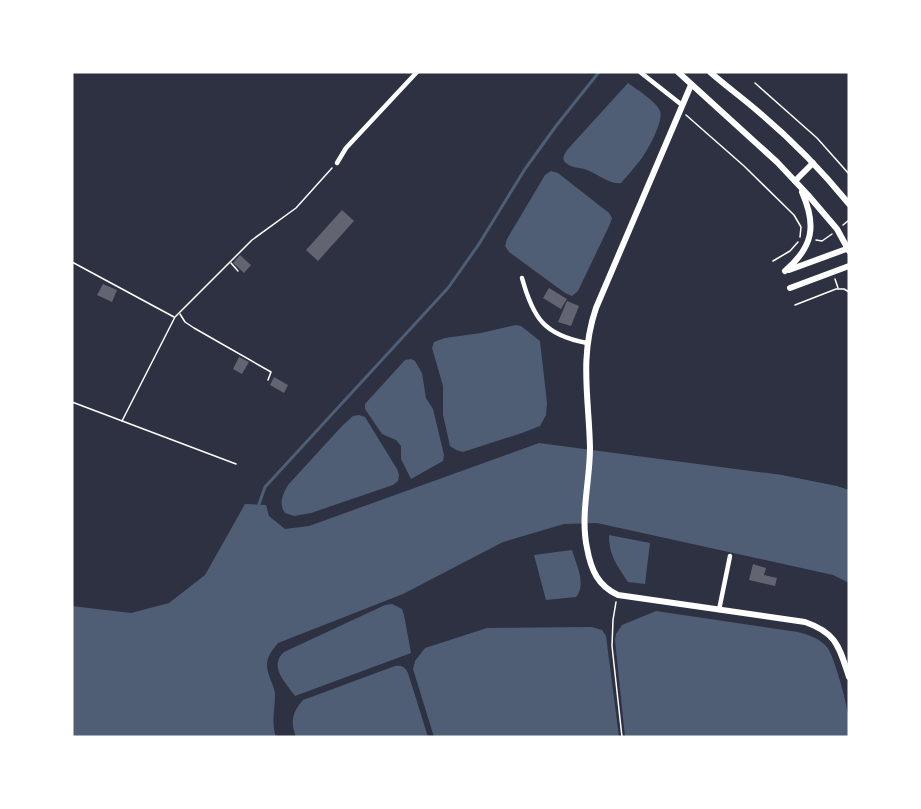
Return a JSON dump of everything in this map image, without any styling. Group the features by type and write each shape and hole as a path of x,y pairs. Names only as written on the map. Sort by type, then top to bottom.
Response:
{"street":[{"path":"337,163 346,148 417,72"},
{"path":"640,72 681,108"},
{"path":"678,72 777,162 795,181 837,229 849,249 785,271 804,251 810,239 812,226 807,203 795,181"},
{"path":"710,72 795,145 830,180 849,204"},
{"path":"692,85 590,325 585,379 590,449 585,525 587,549 594,573 600,582 608,591 618,595 805,622 818,626 829,633 837,644 849,677"},
{"path":"795,181 813,163"},
{"path":"790,288 849,266"},
{"path":"522,278 528,301 551,331 562,337 587,343"},
{"path":"718,610 730,556"}],"path":[{"path":"755,83 817,138 849,174"},
{"path":"681,108 798,220 801,234 796,246 773,261"},
{"path":"122,421 179,313 252,240 296,208 337,163"},
{"path":"72,262 176,317"},
{"path":"230,262 238,270"},
{"path":"795,305 836,289 849,292"},
{"path":"179,313 194,328 270,372 268,380"},
{"path":"72,402 237,464"},
{"path":"618,595 613,620 612,646 622,737"}],"water":[{"path":"628,83 658,107 661,116 658,128 642,158 621,183 612,182 564,161 567,150"},
{"path":"551,171 558,173 609,213 612,218 578,291 572,296 509,252 505,246 545,175"},
{"path":"516,325 521,326 540,341 547,403 546,415 540,426 522,433 463,452 456,450 450,446 443,415 443,386 432,348 434,342"},
{"path":"405,360 415,361 422,373 426,398 433,409 444,455 443,461 411,479 401,459 401,446 396,440 382,434 365,409 365,404"},
{"path":"353,416 365,417 397,469 398,481 393,485 311,513 294,516 285,513 282,502 288,485 342,426"},
{"path":"539,443 782,475 849,490 849,583 833,575 597,523 564,524 503,542 403,594 278,643 267,661 275,693 273,721 276,737 72,737 72,606 131,613 169,603 205,575 245,504 266,505 269,516 285,529 309,526"},
{"path":"609,535 650,543 645,584 628,582 612,555"},
{"path":"572,550 580,574 579,592 576,597 546,600 534,555"},
{"path":"392,604 402,609 411,653 295,696 278,669 280,657 284,652 385,605"},
{"path":"656,611 798,632 821,641 833,659 845,699 849,717 849,737 625,737 616,634 622,625"},
{"path":"592,627 602,630 606,636 619,737 434,737 413,669 415,661 425,648 487,628"},
{"path":"395,666 403,667 408,673 428,737 296,737 293,717 303,700"}],"building":[{"path":"342,210 354,221 318,261 306,250"},
{"path":"240,255 251,265 244,273 233,263"},
{"path":"103,284 117,290 112,302 97,295"},
{"path":"549,288 567,299 561,309 543,298"},
{"path":"567,301 579,306 571,326 558,322"},
{"path":"239,357 249,362 242,374 233,369"},
{"path":"274,377 288,385 284,393 270,385"},
{"path":"753,564 766,568 764,575 777,578 775,586 749,580"}],"waterway":[{"path":"258,507 265,487 448,288 479,244 525,169 599,72"}]}
